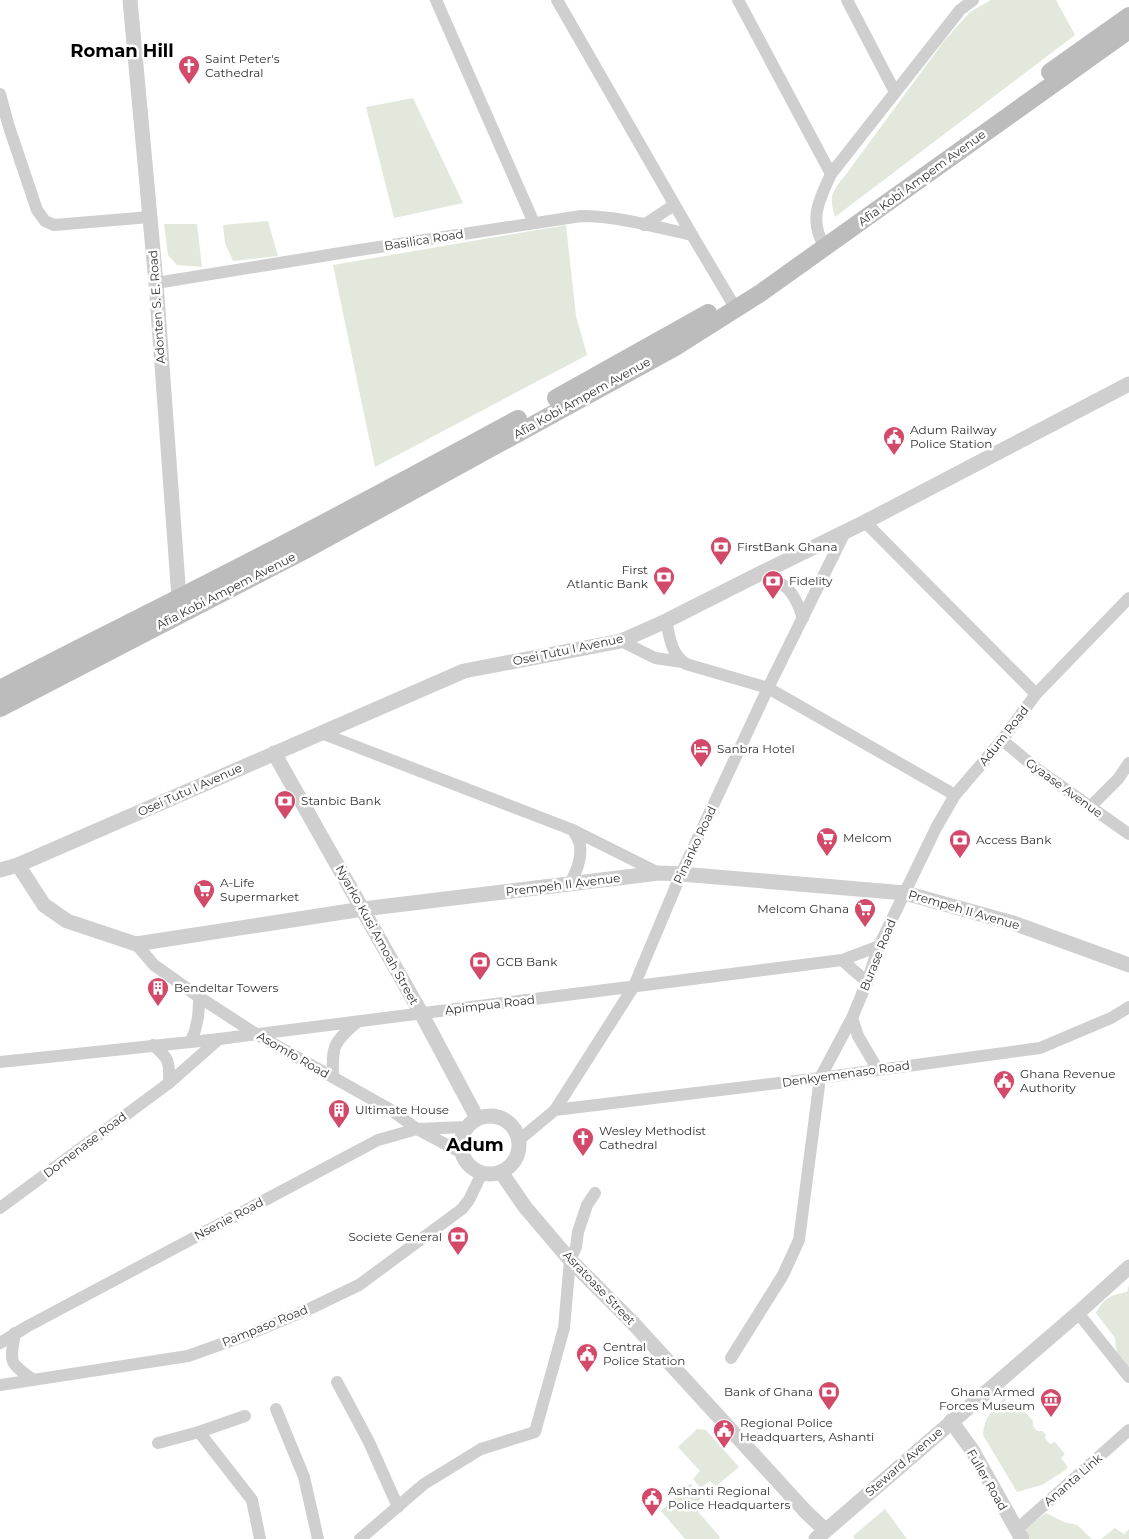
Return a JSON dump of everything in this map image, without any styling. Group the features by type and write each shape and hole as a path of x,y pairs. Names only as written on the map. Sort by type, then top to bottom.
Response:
{"main road":[{"name":"Afia Kobi Ampem Avenue","path":"822,242 1014,98 1129,16"},
{"name":"Afia Kobi Ampem Avenue","path":"0,708 372,498 697,320 734,304 777,269 822,242 1127,33"},
{"name":"Afia Kobi Ampem Avenue","path":"0,689 181,606"}],"street":[{"name":"Adonten S. E. Road","path":"130,0 156,283 181,606"},
{"path":"436,0 534,222"},
{"path":"557,0 674,205 734,304"},
{"path":"738,0 831,174"},
{"path":"847,0 895,92"},
{"path":"822,242 816,222 817,208 831,174 895,92 958,5 973,0"},
{"path":"0,94 37,210 45,221 54,225 150,217"},
{"path":"644,225 674,205"},
{"name":"Basilica Road","path":"156,283 581,216 595,216 692,235"},
{"name":"Osei Tutu I Avenue","path":"0,870 18,865 464,671 621,641 666,622 865,522 1129,384"},
{"path":"865,522 1036,694"},
{"name":"Pinanko Road","path":"519,1140 555,1110 634,986 681,874 844,532"},
{"path":"761,573 776,579 787,587 797,600 803,618"},
{"name":"Adum Road","path":"905,892 936,828 955,795 1002,740 1036,694 1129,598"},
{"path":"666,622 673,652 682,662"},
{"path":"621,641 655,658 682,662 768,688 955,795"},
{"path":"322,733 573,830 660,873"},
{"name":"Gyaase Avenue","path":"1002,740 1021,757 1129,834"},
{"name":"Nyarko Kusi Amoah Street","path":"274,753 421,1013 471,1123"},
{"path":"1090,808 1118,779 1129,763"},
{"path":"570,884 578,868 580,857 580,844 573,830"},
{"name":"Prempeh II Avenue","path":"18,865 44,905 67,921 136,944 363,909 660,873 905,892 1013,923 1129,965"},
{"name":"Burase Road","path":"820,1078 852,1018 868,982 879,946 905,892"},
{"name":"Asomfo Road","path":"136,944 154,965 199,997 256,1034 391,1110 417,1130"},
{"name":"Apimpua Road","path":"0,1062 219,1039 842,960 879,946"},
{"path":"842,960 868,982"},
{"path":"191,1041 197,1028 199,997"},
{"name":"Denkyemenaso Road","path":"555,1110 820,1078 1040,1048 1111,1018 1129,1007"},
{"path":"852,1018 858,1036 878,1070"},
{"path":"333,1077 333,1053 338,1039 357,1022"},
{"name":"Domenase Road","path":"0,1208 170,1083 219,1039"},
{"path":"153,1045 164,1054 167,1060 170,1083"},
{"path":"731,1358 783,1275 799,1240 820,1078"},
{"path":"492,1115 501,1117 510,1123 516,1130 519,1140 519,1150 516,1159 510,1167 492,1174 482,1173 473,1169 466,1162 460,1144 462,1135 471,1123 482,1116 492,1115"},
{"path":"417,1130 471,1123"},
{"path":"417,1130 462,1153"},
{"name":"Nsenie Road","path":"0,1343 15,1333 378,1140 417,1130"},
{"name":"Asratoase Street","path":"501,1172 525,1207 570,1260 632,1322 793,1499 820,1535"},
{"name":"Pampaso Road","path":"0,1384 188,1356 247,1335 316,1306 359,1285 462,1209 469,1200 482,1173"},
{"path":"360,1539 424,1484 481,1449 535,1432 564,1328 570,1260 576,1247 578,1232 587,1205 595,1193"},
{"name":"Steward Avenue","path":"820,1535 1078,1313 1129,1266"},
{"path":"1078,1313 1129,1377"},
{"path":"15,1333 11,1356 14,1365 32,1379"},
{"path":"337,1382 369,1442 398,1507"},
{"path":"276,1409 304,1477 318,1539"},
{"path":"158,1443 199,1432 245,1416"},
{"name":"Fuller Road","path":"951,1421 972,1450 1019,1534"},
{"name":"Ananta Link","path":"1019,1534 1129,1430"},
{"path":"199,1432 252,1500 260,1539"}],"shaded area":[{"path":"991,0 1056,0 1075,35 835,217 832,195 836,187 944,41 970,12"},
{"path":"413,98 463,203 394,218 366,107"},
{"path":"268,221 278,256 233,261 225,243 223,225"},
{"path":"164,224 197,224 202,267 177,265 168,255"},
{"path":"566,225 576,316 587,355 375,467 333,265"},
{"path":"1129,1285 1129,1373 1119,1360 1115,1338 1096,1313 1108,1298 1127,1292"},
{"path":"1006,1396 1005,1404 1014,1408 1018,1404 1033,1421 1033,1426 1037,1431 1042,1431 1046,1435 1045,1438 1050,1444 1055,1442 1065,1454 1061,1458 1067,1466 1067,1469 1042,1485 1017,1492 983,1435 985,1423 990,1413"},
{"path":"697,1429 706,1430 739,1467 716,1486 710,1481 701,1488 693,1479 700,1471 678,1447"},
{"path":"690,1484 703,1496 693,1506 720,1537 719,1539 685,1539 661,1511"},
{"path":"885,1509 907,1539 855,1539 853,1536"},
{"path":"1046,1513 1064,1522 1077,1525 1092,1539 1030,1539 1026,1528"},
{"path":"1115,1528 1124,1534 1129,1529 1129,1539 1101,1539"}],"place":[{"name":"Saint Peter's Cathedral","path":"189,85"},
{"name":"Adum Railway Police Station","path":"894,456"},
{"name":"FirstBank Ghana","path":"721,566"},
{"name":"First Atlantic Bank","path":"664,596"},
{"name":"Fidelity","path":"773,600"},
{"name":"Sanbra Hotel","path":"701,768"},
{"name":"Stanbic Bank","path":"285,820"},
{"name":"Melcom","path":"827,857"},
{"name":"Access Bank","path":"960,859"},
{"name":"A-Life Supermarket","path":"204,909"},
{"name":"Melcom Ghana","path":"865,928"},
{"name":"GCB Bank","path":"480,981"},
{"name":"Bendeltar Towers","path":"158,1007"},
{"name":"Ghana Revenue Authority","path":"1004,1100"},
{"name":"Ultimate House","path":"339,1129"},
{"name":"Wesley Methodist Cathedral","path":"583,1157"},
{"name":"Societe General","path":"458,1256"},
{"name":"Central Police Station","path":"587,1373"},
{"name":"Bank of Ghana","path":"829,1411"},
{"name":"Ghana Armed Forces Museum","path":"1051,1418"},
{"name":"Regional Police Headquarters, Ashanti","path":"724,1449"},
{"name":"Ashanti Regional Police Headquarters","path":"652,1517"}],"district":[{"name":"Roman Hill","path":"122,51"},
{"name":"Adum","path":"475,1145"}]}
